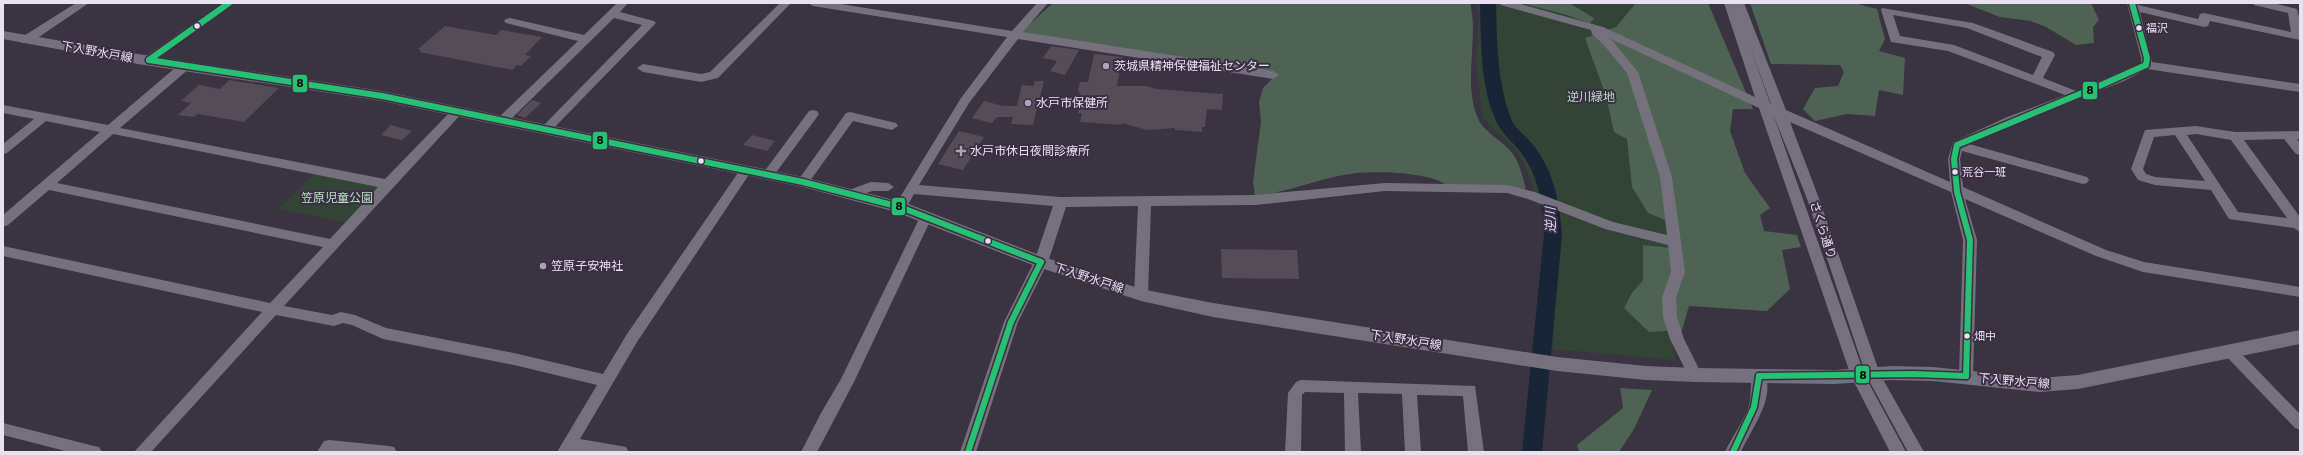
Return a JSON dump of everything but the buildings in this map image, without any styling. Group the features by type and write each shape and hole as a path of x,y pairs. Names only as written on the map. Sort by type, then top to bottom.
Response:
{"main road":[{"name":"下入野水戸線","path":"4,36 382,96 803,182 900,207 1041,262 1141,295 1213,310 1557,364 1646,373 1695,375 1866,376 1908,373 1966,376 2039,386 2058,385 2300,337"}],"street":[{"path":"26,40 84,3"},
{"path":"149,60 229,3"},
{"path":"502,121 623,3"},
{"path":"642,68 701,78 714,75 786,3"},
{"path":"812,3 1273,75"},
{"path":"900,207 965,100 1013,35 1043,3"},
{"path":"1505,3 1599,29 1765,106 1957,192 2101,253 2143,267 2300,292"},
{"name":"さくら通り","path":"1730,3 1765,106 1866,376 1898,452"},
{"name":"さくら通り","path":"1739,3 1783,114 1866,376 1916,452"},
{"path":"2132,5 2204,24 2204,16 2297,37 2293,11 2258,3"},
{"path":"2132,5 2147,58 2146,65"},
{"path":"2037,79 2048,55 1969,24 1886,10 1895,39 1950,48 2037,79 2076,95"},
{"path":"546,130 650,23 612,14"},
{"path":"510,21 586,39"},
{"path":"1590,27 1608,41 1623,58 1636,81 1666,177 1678,272 1670,297 1670,317 1677,339 1695,375"},
{"path":"3,222 186,65"},
{"path":"1957,144 2120,78 2146,65 2300,88"},
{"path":"3,109 388,184"},
{"path":"142,452 388,184 457,112"},
{"path":"768,175 813,114"},
{"path":"803,182 850,116 892,126"},
{"path":"3,150 44,117"},
{"path":"2215,186 2155,181 2142,177 2137,170 2149,133 2196,130 2235,136 2294,136 2300,151"},
{"path":"2179,132 2234,216 2299,225"},
{"path":"2235,136 2299,225"},
{"path":"1957,144 2083,180"},
{"path":"1957,144 1954,159 1957,192 1970,240 1966,376"},
{"path":"621,452 567,448 632,338 746,170"},
{"path":"47,185 333,244"},
{"path":"850,194 871,186 888,187"},
{"path":"910,189 1060,202 1255,200 1361,188 1385,187 1507,189 1537,198 1610,226 1673,241"},
{"path":"1141,295 1145,201"},
{"path":"968,452 1011,322 1041,262 1058,213 1060,202"},
{"path":"809,452 826,417 847,382 926,217"},
{"path":"3,251 334,321 341,317 355,320 384,333 514,359 606,381"},
{"path":"2230,351 2300,424"},
{"path":"1734,452 1758,407 1760,390 1759,376"},
{"path":"1293,452 1295,392 1302,386 1470,390 1476,452"},
{"path":"1351,387 1353,452"},
{"path":"1409,388 1413,452"},
{"path":"3,429 94,452"},
{"path":"325,452 329,446 389,452"}],"green space":[{"path":"1053,3 1470,3 1473,30 1471,89 1473,103 1480,122 1488,132 1513,154 1519,166 1526,188 1524,190 1448,186 1440,181 1418,175 1366,172 1343,175 1255,196 1253,182 1261,122 1259,102 1263,88 1277,74 1021,32"},
{"name":"逆川緑地","path":"1476,3 1705,3 1671,249 1665,248 1675,360 1553,349 1558,202 1535,194 1518,153 1508,141 1488,124 1483,117 1476,65 1479,15"},
{"path":"1521,3 1569,3 1594,18 1590,24 1567,15"},
{"path":"1636,3 1708,3 1753,109 1733,109 1730,131 1745,173 1770,208 1760,215 1764,231 1797,235 1801,247 1782,250 1790,289 1767,311 1689,306 1682,330 1649,332 1624,308 1632,293 1643,280 1643,245 1671,248 1670,222 1648,213 1632,187 1627,139 1614,132 1606,96 1585,38 1616,27"},
{"path":"1750,3 1854,3 1877,9 1885,39 1879,51 1905,58 1903,95 1879,90 1875,116 1847,114 1815,121 1803,109 1815,88 1838,86 1844,72 1840,65 1771,64"},
{"path":"1964,3 2091,3 2099,20 2093,27 2094,43 2076,45 2046,27 2031,21 2000,17"},
{"name":"笠原児童公園","path":"315,173 382,185 348,223 279,209"},
{"path":"1620,388 1652,390 1634,429 1619,452 1579,452 1577,445 1623,408"}],"waterway":[{"name":"逆川","path":"1488,3 1492,64 1500,110 1507,127 1529,151 1540,170 1547,191 1551,213 1553,235 1532,452"}],"transit line":[{"name":"8","path":"149,60 229,3"},
{"name":"8","path":"1966,376 1970,240 1957,192 1954,159 1957,145 2146,65 2147,58 2132,3"},
{"name":"8","path":"149,60 382,96 803,182 900,207 1041,262"},
{"name":"8","path":"968,452 1011,322 1041,262"},
{"name":"8","path":"1759,376 1914,374 1966,376"},
{"name":"8","path":"1733,452 1751,416 1757,397 1759,376"}],"place":[{"name":"福沢","path":"2139,28"},
{"name":"茨城県精神保健福祉センター","path":"1106,66"},
{"name":"水戸市保健所","path":"1028,103"},
{"name":"水戸市休日夜間診療所","path":"961,151"},
{"name":"荒谷一班","path":"1955,172"},
{"name":"笠原子安神社","path":"543,266"},
{"name":"畑中","path":"1967,336"}]}
